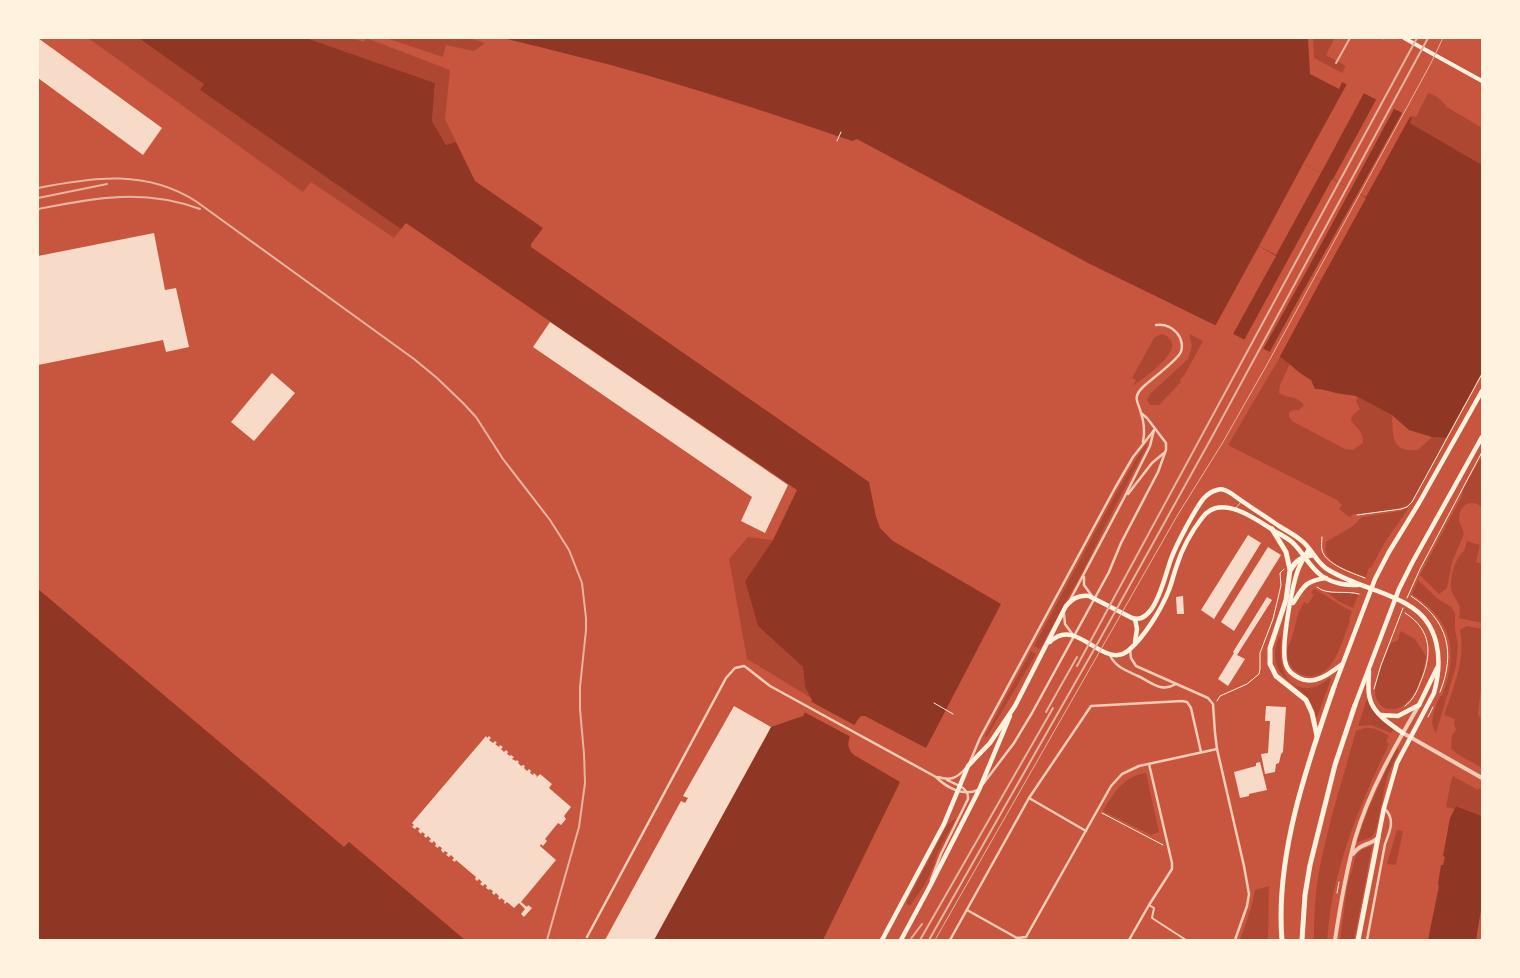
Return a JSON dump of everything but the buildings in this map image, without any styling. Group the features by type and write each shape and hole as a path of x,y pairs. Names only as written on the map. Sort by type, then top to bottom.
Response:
{"highway":[{"path":"1272,529 1286,552 1288,569 1281,617 1270,648 1270,664 1276,676 1306,700 1312,713 1317,737"},
{"path":"1288,569 1305,556 1313,555"},
{"path":"1282,940 1282,899 1286,863 1296,811 1317,737 1334,687"},
{"path":"1303,940 1305,895 1314,848 1333,773 1355,704"},
{"path":"1358,940 1378,838"}],"main road":[{"path":"1404,38 1482,81"},
{"path":"1334,687 1375,579 1482,391"},
{"path":"1355,704 1399,589 1482,437"},
{"path":"901,940 978,790 1015,706 1066,606 1072,599 1085,595 1093,597 1135,619 1146,615 1161,591 1173,554 1203,500 1212,492 1221,489 1229,492 1301,540 1313,555 1332,572 1408,604 1430,624 1438,648 1438,680 1434,693 1397,763 1384,808 1378,838"},
{"path":"1047,645 1057,636 1073,634 1110,654 1121,655 1132,647 1148,629 1168,593 1180,556 1199,522 1206,512 1218,508 1235,509 1252,516 1291,542 1317,572 1337,584 1362,586"},
{"path":"1309,549 1296,577 1285,635 1286,665 1290,672 1301,680 1315,680 1328,675 1342,664"},
{"path":"1291,606 1307,583 1326,578"},
{"path":"1132,647 1137,633 1135,619"},
{"path":"1380,714 1398,716 1419,705 1439,665"},
{"path":"1369,667 1370,698 1373,707 1403,732"},
{"path":"882,940 937,836 968,766 990,743 1015,706"}],"street":[{"path":"1142,445 1144,428 1137,402 1138,393 1178,356 1182,348 1179,335 1168,326 1156,326"},
{"path":"946,779 958,788 967,792 973,792 978,790 995,770 1032,714 1100,591 1121,543 1158,472 1166,450 1166,443 1141,412"},
{"path":"936,777 946,779 956,777 968,766 980,738 1110,496 1128,465 1155,429"},
{"path":"1073,634 1065,624 1066,606 1124,498 1147,451 1155,429"},
{"path":"1124,498 1152,463 1166,450"},
{"path":"1084,575 1084,586 1093,597"},
{"path":"1132,647 1130,658 1136,666 1208,698 1214,705 1217,748 1249,894 1235,940"},
{"path":"1110,654 1116,664 1149,683 1166,687 1176,684"},
{"path":"587,937 726,679 732,670 741,666 747,668 770,686 936,777 951,788 958,788"},
{"path":"950,940 1029,798 1091,706 1182,701 1189,704 1202,752"},
{"path":"1335,940 1343,889 1355,840 1377,781 1396,743 1419,705"},
{"path":"1403,732 1482,778"},
{"path":"966,910 1017,939 1026,937 1111,786 1122,774 1139,766 1217,748"},
{"path":"1129,940 1148,905 1172,869 1149,764"},
{"path":"929,888 941,854 968,799 967,792"},
{"path":"1029,798 1086,830"},
{"path":"1367,940 1385,844 1392,821 1384,808"},
{"path":"1352,856 1358,848 1378,838"},
{"path":"1148,905 1154,908 1152,918 1186,940"}],"lane":[{"path":"1235,509 1242,501"}],"path":[{"path":"837,141 841,132"},
{"path":"1357,515 1397,510 1407,507 1412,502 1482,374"},
{"path":"1374,691 1381,665 1409,593 1482,452"},
{"path":"1322,537 1322,551 1333,564 1365,578"},
{"path":"1220,696 1247,684 1259,674 1260,653 1280,594 1280,573 1282,570 1288,569"},
{"path":"1323,591 1359,594"},
{"path":"1404,707 1417,691 1423,678 1428,655 1428,643 1425,634 1416,622 1405,614"},
{"path":"934,704 953,714"},
{"path":"1098,810 1168,848"}],"shaded area":[{"path":"88,38 137,38 205,84 200,90 401,229 394,238 311,182 303,192"},
{"path":"138,38 306,38 435,83 432,121 446,145 456,142 475,181 543,228 531,244 531,247 869,482 880,528 893,541 1001,604 926,748 865,716 861,716 856,722 850,736 849,749 854,755 900,782 823,940 654,940 771,727 803,716 812,700 805,687 803,667 758,626 745,581 773,540 797,490 406,223 401,229 200,90 204,84"},
{"path":"306,38 351,38 364,42 366,38 450,70 445,119 456,142 446,145 432,121 435,83"},
{"path":"386,38 469,38 485,43 474,51 446,45 443,57"},
{"path":"503,38 1308,39 1310,74 1339,89 1342,82 1412,118 1410,123 1482,165 1482,456 1446,438 1432,437 1409,430 1392,415 1358,397 1315,389 1311,380 1280,357 1090,264 857,139 852,141 628,70"},
{"path":"1313,38 1334,39 1326,55 1346,66 1342,73 1314,58"},
{"path":"1428,93 1436,96 1447,107 1482,128 1482,165 1410,123 1411,115 1416,117"},
{"path":"1162,334 1170,339 1172,346 1169,353 1155,369 1133,386 1136,380 1132,378 1154,338"},
{"path":"1190,334 1203,341 1184,376 1180,379 1181,382 1159,405 1150,405 1147,400 1150,394 1188,359 1192,346"},
{"path":"1280,357 1290,363 1280,385 1279,393 1295,398 1304,405 1299,410 1293,410 1289,413 1289,417 1292,421 1345,449 1353,450 1363,443 1361,433 1351,420 1352,416 1360,409 1356,401 1358,397 1392,415 1395,442 1403,449 1418,450 1432,437 1446,438 1422,485 1407,505 1389,511 1354,514 1349,517 1339,509 1342,505 1337,500 1228,445"},
{"path":"1146,445 1084,569 1040,649 1034,646 1116,493"},
{"path":"1482,456 1482,508 1475,503 1471,503 1461,509 1459,520 1464,534 1452,562 1447,588 1439,594 1420,575 1461,498 1464,487"},
{"path":"1407,508 1371,568 1369,567 1366,577 1345,569 1332,561 1328,556 1326,542 1353,526 1362,517 1401,511"},
{"path":"748,537 773,540 745,581 758,626 803,667 805,687 813,699 747,659 729,559"},
{"path":"1467,541 1480,545 1476,562 1482,564 1482,623 1459,618 1459,606 1451,588 1455,564 1464,551"},
{"path":"1418,580 1438,599 1451,607 1455,613 1458,645 1456,666 1436,733 1432,720 1436,705 1440,696 1442,696 1447,680 1451,652 1449,639 1436,615 1426,604 1412,594"},
{"path":"38,589 344,847 349,842 465,940 38,940"},
{"path":"1314,589 1352,611 1350,621 1333,662 1323,672 1310,676 1297,672 1292,667 1287,653 1300,610 1304,602 1308,604 1314,595 1311,592"},
{"path":"1327,592 1358,595 1353,608 1338,601"},
{"path":"1467,626 1482,629 1482,679 1478,714 1482,721 1482,768 1451,749 1452,735 1456,730 1455,719 1444,715 1460,663 1460,630"},
{"path":"1401,631 1415,639 1426,656 1422,675 1415,692 1402,706 1391,709 1381,706 1375,689 1390,645 1397,641"},
{"path":"1280,636 1281,662 1287,677 1292,683 1298,687 1310,688 1319,685 1329,678 1331,679 1317,717 1305,695 1281,673 1276,664 1275,652"},
{"path":"1031,651 1036,654 986,738 985,736"},
{"path":"1367,699 1372,709 1393,729 1391,733 1371,725 1358,726"},
{"path":"1365,728 1377,730 1389,736 1386,742 1389,744 1350,834 1333,897 1327,940 1314,940 1319,872 1327,836 1356,731"},
{"path":"1396,748 1399,750 1387,777 1376,829 1372,837 1358,842 1368,810"},
{"path":"1146,773 1159,832 1151,835 1103,811 1120,786 1131,778"},
{"path":"1453,776 1478,790 1479,788 1482,790 1482,816 1458,806 1455,809 1446,807"},
{"path":"1456,806 1482,816 1482,904 1476,940 1428,940 1439,886 1441,865 1443,865 1445,857 1443,856 1450,818"},
{"path":"956,818 937,854 925,884 910,906 906,903 947,825"},
{"path":"1397,830 1403,831 1396,865 1387,864"},
{"path":"1372,846 1354,940 1340,940 1347,887 1356,855 1361,850"},
{"path":"1269,886 1268,940 1240,940 1255,890"}],"pier":[{"path":"1348,82 1365,91 1321,173 1303,164"},
{"path":"1377,98 1395,107 1351,189 1333,179"},
{"path":"1403,111 1411,115 1366,197 1358,193"},
{"path":"1303,164 1321,173 1276,255 1259,246"},
{"path":"1332,179 1351,189 1262,351 1243,342"},
{"path":"1358,193 1366,198 1321,280 1312,275"},
{"path":"1259,246 1276,256 1232,336 1214,328"},
{"path":"1312,275 1321,280 1278,360 1268,355"},
{"path":"1482,372 1482,454 1480,458 1445,440"},
{"path":"810,701 856,726 853,738 804,712"}],"tram line":[{"path":"935,940 1177,516 1223,442 1269,361 1443,38"}],"railway":[{"path":"1336,63 1350,38"},
{"path":"1077,666 1417,38"},
{"path":"929,940 1100,639 1213,435 1428,38"},
{"path":"38,188 79,181 119,178 159,184 178,191 197,202 414,359 437,378 476,417 503,459 550,520 569,550 582,583 586,630 580,687 580,709 585,783 579,827 547,940"},
{"path":"38,198 107,184"},
{"path":"38,209 79,201 119,197 159,199 200,209"},
{"path":"1046,712 1077,657"},
{"path":"920,940 1053,708"},
{"path":"910,940 922,924"}]}
